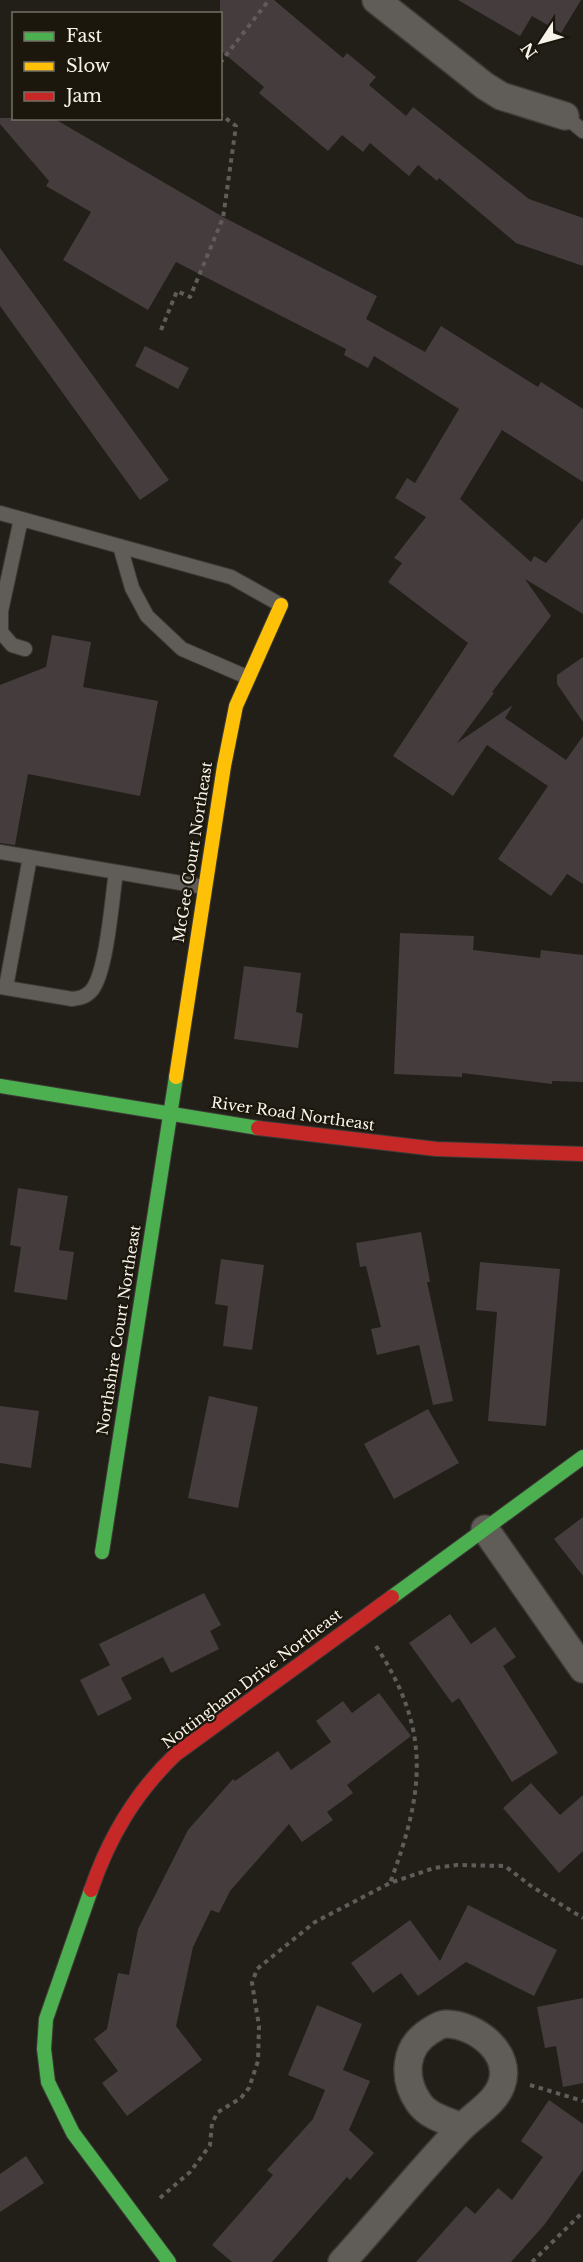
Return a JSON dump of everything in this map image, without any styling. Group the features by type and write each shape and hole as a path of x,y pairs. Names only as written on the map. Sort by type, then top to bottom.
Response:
{"street":[{"path":"376,0 485,86 501,96 574,123"},
{"name":"McGee Court Northeast","path":"168,1113 204,886 236,706 281,605"},
{"name":"River Road Northeast","path":"0,1086 168,1113 423,1149 522,1154 583,1154"},
{"name":"Northshire Court Northeast","path":"102,1552 168,1113"},
{"name":"Nottingham Drive Northeast","path":"169,2262 73,2133 55,2101 48,2082 44,2049 46,2019 104,1853 123,1818 151,1778 176,1754 583,1457"},
{"path":"485,1529 583,1669"},
{"path":"342,2262 462,2127 480,2112 502,2084 498,2053 481,2034 461,2025 443,2024 414,2044 408,2059 409,2081 419,2103 435,2116 462,2127"}],"lane":[{"path":"0,513 231,576 281,605"},
{"path":"21,519 1,611 1,632 12,645 26,649"},
{"path":"120,546 132,588 147,616 182,649 247,677"},
{"path":"0,852 204,886"},
{"path":"30,857 3,987 72,999 83,998 93,989 101,970 116,872"}],"path":[{"path":"222,60 269,0"},
{"path":"161,330 177,291 190,297 223,218 236,126 222,116"},
{"path":"359,1620 380,1652 400,1692 415,1740 418,1765 413,1812 390,1883"},
{"path":"136,2217 190,2172 210,2145 212,2123 218,2112 241,2098 249,2088 258,2061 259,2026 252,1983 257,1969 315,1922 390,1883 446,1866 506,1866 531,1886 583,1918"},
{"path":"502,2084 543,2088 583,2101"},
{"path":"532,2262 583,2212"}],"building":[{"path":"220,0 274,0 343,58 347,53 376,77 369,85 406,116 413,107 529,199 583,218 583,266 516,243 439,178 437,181 418,165 409,176 370,143 363,152 342,135 328,151 259,93 264,87 222,52 222,12 220,12"},
{"path":"458,0 581,0 561,33 532,16 520,36"},
{"path":"0,118 56,120 225,218 377,296 366,319 425,352 441,326 538,387 541,382 583,409 583,482 502,430 460,499 531,562 534,556 546,563 583,518 583,614 525,579 551,616 492,692 494,693 457,743 513,705 505,718 566,760 583,736 583,884 567,874 551,896 498,859 548,786 487,745 453,796 393,756 468,643 388,582 402,563 394,558 426,517 395,498 407,478 415,483 459,409 374,356 368,368 344,355 346,349 176,262 148,310 63,260 91,212 46,186 49,181 0,124"},
{"path":"0,248 169,480 140,500 0,306"},
{"path":"145,346 189,368 178,389 135,366"},
{"path":"52,635 91,642 83,687 158,701 140,796 28,774 15,845 0,843 0,685 46,667"},
{"path":"583,657 583,722 557,684 557,675"},
{"path":"400,933 474,936 473,950 540,958 541,950 583,955 583,1082 552,1081 552,1084 462,1073 462,1077 394,1074"},
{"path":"244,966 301,973 296,1012 303,1014 298,1048 234,1039"},
{"path":"18,1188 68,1196 59,1250 74,1252 67,1300 14,1292 21,1247 10,1245"},
{"path":"421,1232 430,1282 427,1282 453,1401 433,1405 419,1345 377,1355 371,1329 381,1327 366,1266 360,1267 356,1243"},
{"path":"221,1259 264,1265 252,1350 223,1346 228,1306 215,1304"},
{"path":"480,1262 560,1269 546,1426 488,1421 497,1312 476,1310"},
{"path":"209,1396 258,1407 238,1508 188,1498"},
{"path":"0,1406 39,1411 31,1468 0,1463"},
{"path":"428,1409 459,1463 394,1499 364,1444"},
{"path":"583,1517 583,1576 554,1539"},
{"path":"204,1593 221,1625 210,1631 219,1649 171,1673 163,1657 121,1678 132,1699 98,1716 80,1680 110,1665 99,1644"},
{"path":"450,1614 471,1644 495,1627 516,1657 503,1666 558,1753 512,1782 459,1698 452,1703 409,1643"},
{"path":"379,1693 411,1736 347,1785 353,1793 327,1812 333,1820 302,1842 289,1824 230,1891 219,1913 211,1910 193,1947 176,2026 202,2060 127,2116 102,2083 118,2071 94,2039 107,2029 118,1973 129,1975 138,1929 188,1830 233,1779 235,1781 278,1751 291,1770 331,1742 316,1721 343,1701 352,1713"},
{"path":"531,1783 560,1815 583,1795 583,1851 559,1873 503,1808"},
{"path":"468,1905 557,1950 534,1996 466,1962 418,1996 401,1973 373,1993 351,1963 410,1920 440,1961"},
{"path":"583,1998 583,2083 563,2087 556,2046 545,2048 537,2007"},
{"path":"317,2005 362,2024 343,2070 370,2081 349,2130 374,2153 350,2180 347,2177 272,2262 232,2262 212,2245 273,2175 267,2170 313,2119 325,2090 288,2075"},
{"path":"549,2100 583,2124 583,2170 545,2224 511,2262 416,2262 466,2206 475,2214 498,2188 512,2200 543,2157 521,2141"},
{"path":"26,2156 44,2183 0,2212 0,2174"}],"traffic: fast":[{"path":"102,1552 176,1077"},
{"path":"0,1086 258,1128"},
{"path":"392,1597 583,1457"},
{"path":"91,1890 46,2019 44,2049 48,2082 73,2133 169,2262"}],"traffic: slow":[{"path":"176,1077 224,766 236,706 281,605"}],"traffic: jam":[{"path":"258,1128 436,1149 583,1154"},
{"path":"91,1890 106,1852 125,1817 148,1784 176,1754 392,1597"}]}
